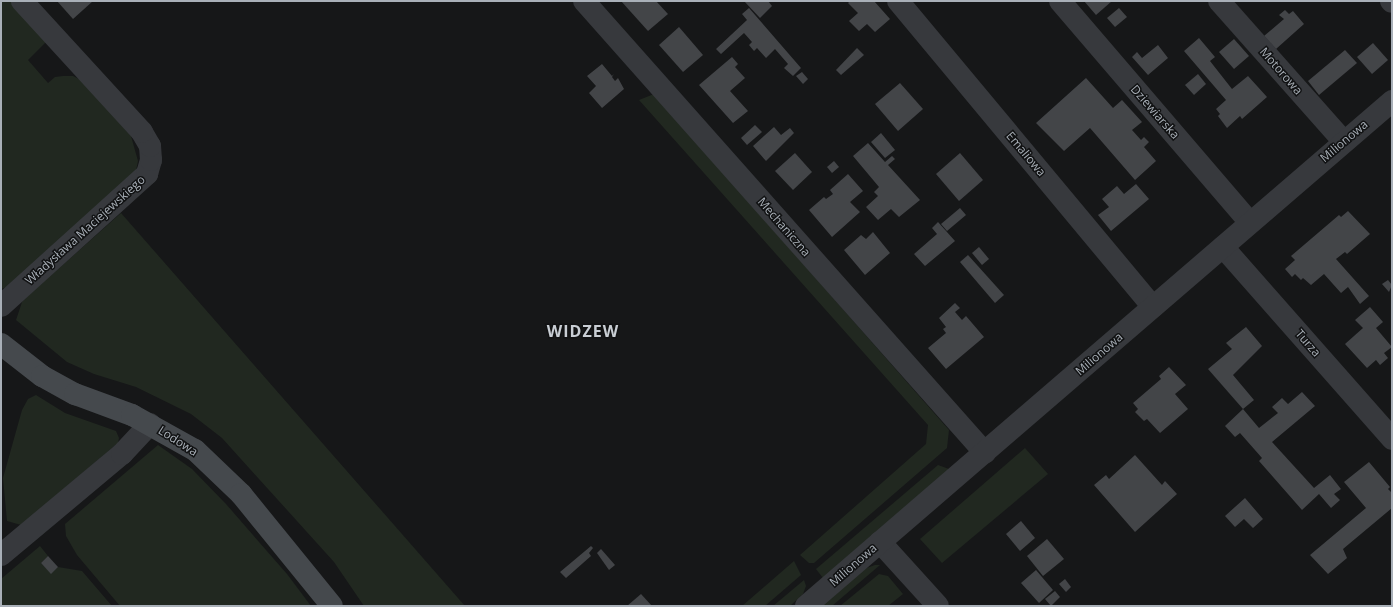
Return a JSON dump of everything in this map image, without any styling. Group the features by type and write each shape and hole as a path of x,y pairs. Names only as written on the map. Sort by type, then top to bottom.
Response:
{"street":[{"name":"Władysława Maciejewskiego","path":"1,306 147,174 152,160 150,146 142,132 22,1"},
{"name":"Mechaniczna","path":"584,1 985,453"},
{"name":"Emaliowa","path":"898,1 1154,307"},
{"name":"Dziewiarska","path":"1060,1 1250,223"},
{"name":"Motorowa","path":"1219,1 1344,142"},
{"name":"Milionowa","path":"806,606 1392,101"},
{"name":"Turza","path":"1223,247 1392,439"},
{"name":"Lodowa","path":"1,344 42,376 75,394 150,424 195,450 240,494 332,606"},
{"path":"1,555 122,454 150,424"},
{"path":"880,542 938,606"}],"shaded area":[{"path":"1,1 12,1 48,40 28,60 48,83 55,77 63,76 73,76 81,80 131,136 138,161 135,175 11,286 1,289"},
{"path":"654,94 949,430 947,448 814,563 809,563 800,555 926,444 928,425 639,100"},
{"path":"121,213 465,606 364,606 334,562 222,438 191,414 136,387 94,374 67,362 16,320 22,302"},
{"path":"36,395 65,413 116,431 119,438 118,443 21,525 7,521 3,478 22,410 28,399"},
{"path":"158,445 192,469 226,504 287,574 311,606 120,606 77,555 66,536 65,524"},
{"path":"1025,448 1048,474 942,563 920,539"},
{"path":"938,465 949,469 823,578 816,569"},
{"path":"40,546 48,556 41,563 51,573 58,567 82,571 112,606 1,606 1,579"},
{"path":"794,561 801,575 765,606 742,606"},
{"path":"875,565 880,565 832,606 821,606 864,569"},
{"path":"879,574 888,576 903,594 888,606 840,606"},
{"path":"804,580 806,586 803,594 790,606 773,606"}],"building":[{"path":"57,1 93,1 73,19"},
{"path":"621,1 656,1 668,14 648,31"},
{"path":"744,1 768,1 772,6 760,18"},
{"path":"850,1 874,1 890,19 875,32 867,24 859,31 849,21 858,13 848,3"},
{"path":"1084,1 1112,1 1096,15"},
{"path":"749,8 801,68 793,76 784,68 788,64 775,49 766,58 757,48 754,51 749,45 752,42 744,33 721,54 716,49 747,20 742,14"},
{"path":"1119,8 1127,17 1115,27 1107,18"},
{"path":"1285,10 1289,14 1293,11 1304,24 1276,49 1264,36 1284,19 1279,15"},
{"path":"679,27 703,55 683,72 659,45"},
{"path":"1199,38 1215,57 1210,61 1232,89 1248,76 1267,97 1242,119 1240,116 1227,128 1218,116 1220,114 1216,109 1226,100 1184,51"},
{"path":"1234,39 1249,56 1234,69 1219,52"},
{"path":"1373,43 1388,60 1372,74 1357,57"},
{"path":"1158,45 1168,58 1148,75 1132,57 1137,52 1142,58"},
{"path":"857,48 864,55 841,75 836,70"},
{"path":"1345,50 1357,63 1319,95 1308,81"},
{"path":"732,57 738,64 735,67 745,78 730,91 748,111 733,123 699,85"},
{"path":"602,64 612,76 614,74 612,77 615,81 618,78 624,89 602,108 589,93 596,86 587,76"},
{"path":"802,72 808,79 803,84 796,76"},
{"path":"1198,74 1206,84 1194,95 1185,85"},
{"path":"1086,78 1113,108 1122,100 1142,122 1132,130 1141,140 1144,137 1149,142 1144,147 1156,161 1135,180 1090,128 1064,151 1036,123"},
{"path":"900,83 923,109 898,131 875,104"},
{"path":"755,125 762,132 747,145 741,138"},
{"path":"774,127 781,135 790,128 794,133 766,161 753,146"},
{"path":"881,133 895,150 885,158 871,142"},
{"path":"868,143 885,162 892,156 895,159 888,165 920,200 899,217 891,209 878,220 866,207 878,196 874,192 879,187 853,156"},
{"path":"795,153 812,172 793,190 775,171"},
{"path":"960,153 983,180 959,201 936,174"},
{"path":"834,161 839,167 832,173 827,167"},
{"path":"848,174 863,191 850,202 860,212 832,237 809,210 824,197 826,199 833,194 830,190"},
{"path":"1136,184 1149,199 1111,231 1098,215 1109,207 1102,199 1117,186 1124,194"},
{"path":"960,208 966,215 947,231 941,224"},
{"path":"1348,211 1370,234 1347,254 1345,252 1336,259 1369,296 1360,304 1348,287 1341,293 1324,274 1311,285 1303,278 1301,280 1295,274 1292,277 1285,269 1295,260 1291,256 1339,215 1341,217"},
{"path":"938,222 955,241 925,266 914,254 937,234 932,228"},
{"path":"873,232 890,253 865,275 844,250 861,235 866,239"},
{"path":"979,247 989,259 982,265 972,253"},
{"path":"968,255 1004,295 995,303 960,262"},
{"path":"1388,280 1392,285 1389,292 1382,284"},
{"path":"955,303 960,308 955,312 962,320 966,316 984,337 946,369 928,348 946,333 943,329 946,327 939,318"},
{"path":"1370,307 1383,322 1376,328 1392,347 1384,353 1388,358 1380,365 1376,360 1367,368 1345,344 1363,328 1355,320"},
{"path":"1246,327 1262,346 1233,375 1254,400 1243,409 1208,369 1232,349 1226,343"},
{"path":"1169,367 1186,385 1175,394 1188,409 1160,433 1147,419 1144,421 1135,412 1138,409 1133,403 1161,379 1159,376"},
{"path":"1302,392 1315,406 1272,442 1314,488 1330,475 1341,489 1334,494 1340,500 1331,508 1319,494 1302,510 1259,461 1262,458 1240,433 1235,437 1225,426 1243,409 1259,428 1278,413 1272,407 1282,398 1288,404"},
{"path":"1135,455 1162,485 1165,481 1177,494 1135,532 1094,485 1106,475 1109,479"},
{"path":"1369,462 1390,487 1388,489 1392,493 1392,508 1343,549 1347,558 1328,574 1310,555 1366,508 1344,482"},
{"path":"1245,498 1263,519 1253,528 1244,519 1235,527 1225,516"},
{"path":"1021,521 1035,538 1020,551 1006,534"},
{"path":"1047,539 1064,559 1043,576 1027,556"},
{"path":"591,546 593,548 589,553 591,556 566,578 560,572"},
{"path":"601,549 615,565 609,570 597,553"},
{"path":"48,556 58,567 51,574 41,563"},
{"path":"1036,570 1053,590 1039,603 1021,583"},
{"path":"1065,579 1071,587 1066,592 1059,584"},
{"path":"1055,591 1060,597 1051,606 1045,599"},
{"path":"641,594 652,606 627,606"}],"district":[{"name":"WIDZEW","path":"583,331"}]}
